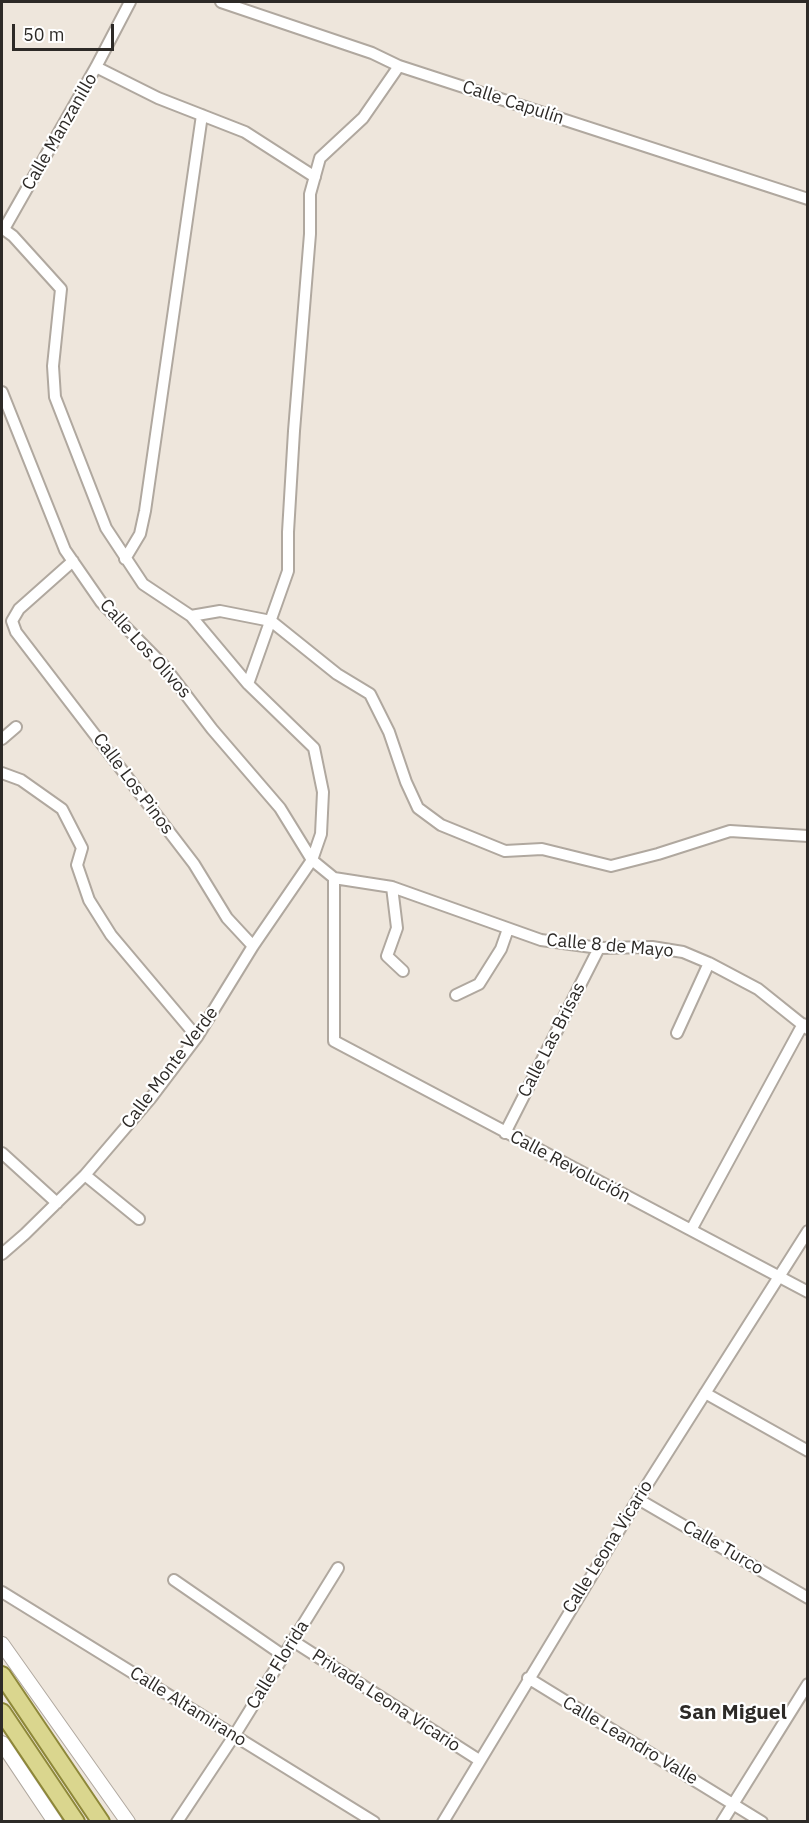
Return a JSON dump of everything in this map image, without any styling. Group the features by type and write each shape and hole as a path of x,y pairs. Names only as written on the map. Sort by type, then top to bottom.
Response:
{"main road":[{"path":"2,1675 101,1821"},
{"path":"2,1712 76,1821"}],"street":[{"name":"Calle Manzanillo","path":"3,229 96,67 130,2"},
{"name":"Calle Capulín","path":"221,2 372,53 399,66 807,199"},
{"path":"248,684 288,571 294,431 310,234 310,194 320,158 363,118 399,66"},
{"path":"96,67 158,98 245,132 315,177"},
{"path":"125,559 140,534 145,511 202,116"},
{"name":"Calle Monte Verde","path":"2,1254 85,1175 150,1099 197,1037 253,946 312,860 321,834 323,792 314,748 248,684 191,616 143,584 106,528 55,397 53,366 61,289 13,236 3,229"},
{"name":"Calle Los Olivos","path":"2,392 65,550 101,602 164,666 212,729 280,808 312,860 334,878"},
{"name":"Calle Los Pinos","path":"73,561 19,609 12,621 16,632 194,864 227,918 253,946"},
{"path":"191,616 220,611 271,621 337,674 370,694 389,732 406,783 418,808 441,825 505,851 542,849 611,866 730,831 807,836"},
{"path":"2,739 16,728"},
{"path":"2,773 21,780 62,809 82,848 77,866 95,909 111,935 197,1037"},
{"name":"Calle 8 de Mayo","path":"334,878 392,887 541,940 599,948 652,947 682,952 709,963 758,989 805,1026 692,1230"},
{"name":"Calle Revolución","path":"334,878 334,1041 807,1292"},
{"path":"392,887 397,928 387,956 403,971"},
{"path":"456,995 479,984 501,949 508,929"},
{"name":"Calle Las Brisas","path":"505,1133 599,948"},
{"path":"677,1033 709,963"},
{"path":"2,1153 57,1203"},
{"path":"85,1175 139,1219"},
{"name":"Calle Leona Vicario","path":"442,1821 638,1499 807,1231"},
{"path":"705,1393 807,1451"},
{"name":"Calle Turco","path":"638,1499 807,1598"},
{"name":"Calle Florida","path":"177,1821 234,1736 338,1568"},
{"path":"174,1580 284,1656"},
{"name":"Calle Altamirano","path":"2,1592 374,1821"},
{"name":"Privada Leona Vicario","path":"293,1641 479,1760"},
{"path":"2,1644 128,1821"},
{"name":"Calle Leandro Valle","path":"528,1678 762,1821"},
{"path":"722,1821 807,1684"},
{"path":"2,1743 55,1821"}],"district":[{"name":"San Miguel","path":"733,1713"}]}
